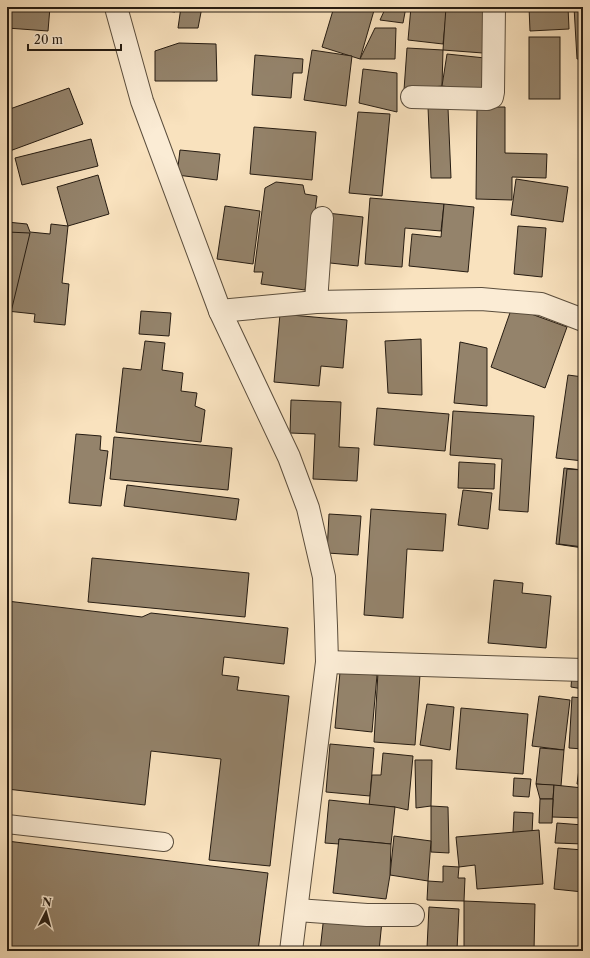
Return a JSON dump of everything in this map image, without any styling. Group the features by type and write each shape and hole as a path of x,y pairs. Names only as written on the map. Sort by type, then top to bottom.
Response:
{"street":[{"path":"116,7 142,101 220,311 288,457 308,508 324,577 327,662 292,951"},
{"path":"412,97 487,99 492,97 494,7"},
{"path":"316,302 322,218"},
{"path":"220,311 316,302 481,298 541,304 583,320"},
{"path":"327,662 583,670"},
{"path":"297,910 367,916 413,915"}],"lane":[{"path":"7,824 164,842"}],"building":[{"path":"7,7 50,7 48,31 7,28"},
{"path":"136,7 176,7 175,12"},
{"path":"181,7 202,7 198,28 178,28"},
{"path":"307,7 329,7 329,8 306,11"},
{"path":"334,7 375,7 360,59 322,47"},
{"path":"386,7 406,7 403,23 380,20"},
{"path":"411,7 447,7 443,44 408,40"},
{"path":"446,7 486,7 483,53 443,50"},
{"path":"529,7 568,7 569,29 530,31"},
{"path":"574,7 583,7 583,59 577,59"},
{"path":"375,28 396,28 395,59 360,59"},
{"path":"529,37 560,37 560,99 529,99"},
{"path":"179,43 216,44 217,81 155,81 155,51"},
{"path":"407,48 443,50 442,86 404,90"},
{"path":"312,50 352,56 346,106 304,100"},
{"path":"447,54 485,58 481,91 442,86"},
{"path":"255,55 303,59 302,73 293,73 291,98 252,95"},
{"path":"363,69 397,73 397,112 359,103"},
{"path":"69,88 83,124 7,152 7,110"},
{"path":"428,107 448,108 451,178 431,178"},
{"path":"477,107 505,107 505,153 547,154 546,178 512,177 512,200 476,199"},
{"path":"358,112 390,114 382,196 349,193"},
{"path":"254,127 316,132 312,180 250,174"},
{"path":"91,139 98,166 22,185 15,158"},
{"path":"180,150 220,154 217,180 177,175"},
{"path":"98,175 109,214 68,226 57,187"},
{"path":"516,179 568,187 563,222 511,215"},
{"path":"276,182 303,185 305,194 317,196 305,290 261,284 263,272 254,272 265,188"},
{"path":"370,198 444,204 441,231 405,228 402,267 365,264"},
{"path":"444,204 474,207 468,272 409,266 412,234 441,237"},
{"path":"225,206 260,211 253,264 217,259"},
{"path":"327,213 363,217 358,266 321,262"},
{"path":"7,222 27,224 30,232 50,234 51,224 68,226 62,283 69,284 65,325 34,322 35,314 7,311"},
{"path":"518,226 546,228 542,277 514,274"},
{"path":"7,232 30,233 11,312 7,311"},
{"path":"512,307 567,327 545,388 491,367"},
{"path":"141,311 171,313 169,336 139,334"},
{"path":"280,314 347,320 343,368 321,366 319,386 274,382"},
{"path":"421,339 422,395 388,393 385,341"},
{"path":"145,341 165,343 162,370 183,373 181,391 197,393 195,406 205,410 201,442 116,432 123,368 141,370"},
{"path":"460,342 487,348 487,406 454,403"},
{"path":"568,375 583,377 583,461 556,458"},
{"path":"291,400 341,402 339,447 359,448 357,481 313,479 315,434 290,433"},
{"path":"377,408 449,414 445,451 374,445"},
{"path":"453,411 534,416 528,512 499,510 502,459 450,455"},
{"path":"76,434 101,436 100,450 108,451 101,506 69,503"},
{"path":"114,437 232,448 228,490 110,479"},
{"path":"459,462 495,464 494,489 458,488"},
{"path":"564,468 583,470 583,548 556,544"},
{"path":"567,469 583,470 583,547 559,544"},
{"path":"127,485 239,499 236,520 124,506"},
{"path":"463,490 492,493 488,529 458,525"},
{"path":"371,509 446,514 443,551 407,549 403,618 364,615"},
{"path":"329,514 361,516 358,555 327,553"},
{"path":"92,558 249,573 245,617 88,602"},
{"path":"494,580 523,583 522,593 551,596 546,648 488,643"},
{"path":"7,601 142,617 151,613 288,628 284,664 224,657 222,675 239,677 237,690 289,696 270,866 209,860 221,759 151,751 145,805 7,789"},
{"path":"340,672 377,675 372,732 335,728"},
{"path":"378,672 420,675 415,745 374,742"},
{"path":"572,674 583,675 583,689 571,687"},
{"path":"539,696 570,700 564,750 532,746"},
{"path":"572,697 583,698 583,749 569,748"},
{"path":"427,704 454,707 450,750 420,745"},
{"path":"461,708 528,714 523,774 456,769"},
{"path":"330,744 374,748 370,796 326,792"},
{"path":"540,748 564,750 561,786 536,784"},
{"path":"383,753 413,756 408,810 395,807 369,806 372,775 381,775"},
{"path":"581,754 583,754 583,785 577,784"},
{"path":"415,760 432,760 431,806 416,808"},
{"path":"514,778 531,779 529,797 513,796"},
{"path":"536,784 554,785 553,799 540,799"},
{"path":"554,785 583,788 583,818 552,817"},
{"path":"540,799 553,799 552,823 539,823"},
{"path":"329,800 395,807 391,844 339,839 339,844 325,843"},
{"path":"431,806 448,807 449,853 431,852"},
{"path":"514,812 533,813 532,833 513,833"},
{"path":"557,823 583,825 583,844 555,843"},
{"path":"539,830 543,884 477,889 475,865 459,867 456,837"},
{"path":"394,836 431,841 428,881 390,875"},
{"path":"339,839 391,844 390,875 386,899 333,893"},
{"path":"7,841 268,873 258,951 7,951"},
{"path":"558,848 583,850 583,892 554,889"},
{"path":"443,866 459,867 458,878 465,878 464,901 427,900 428,881 443,882"},
{"path":"464,901 535,904 534,951 464,951"},
{"path":"429,907 459,909 457,950 427,948"},
{"path":"324,915 382,921 379,951 320,951"}]}
